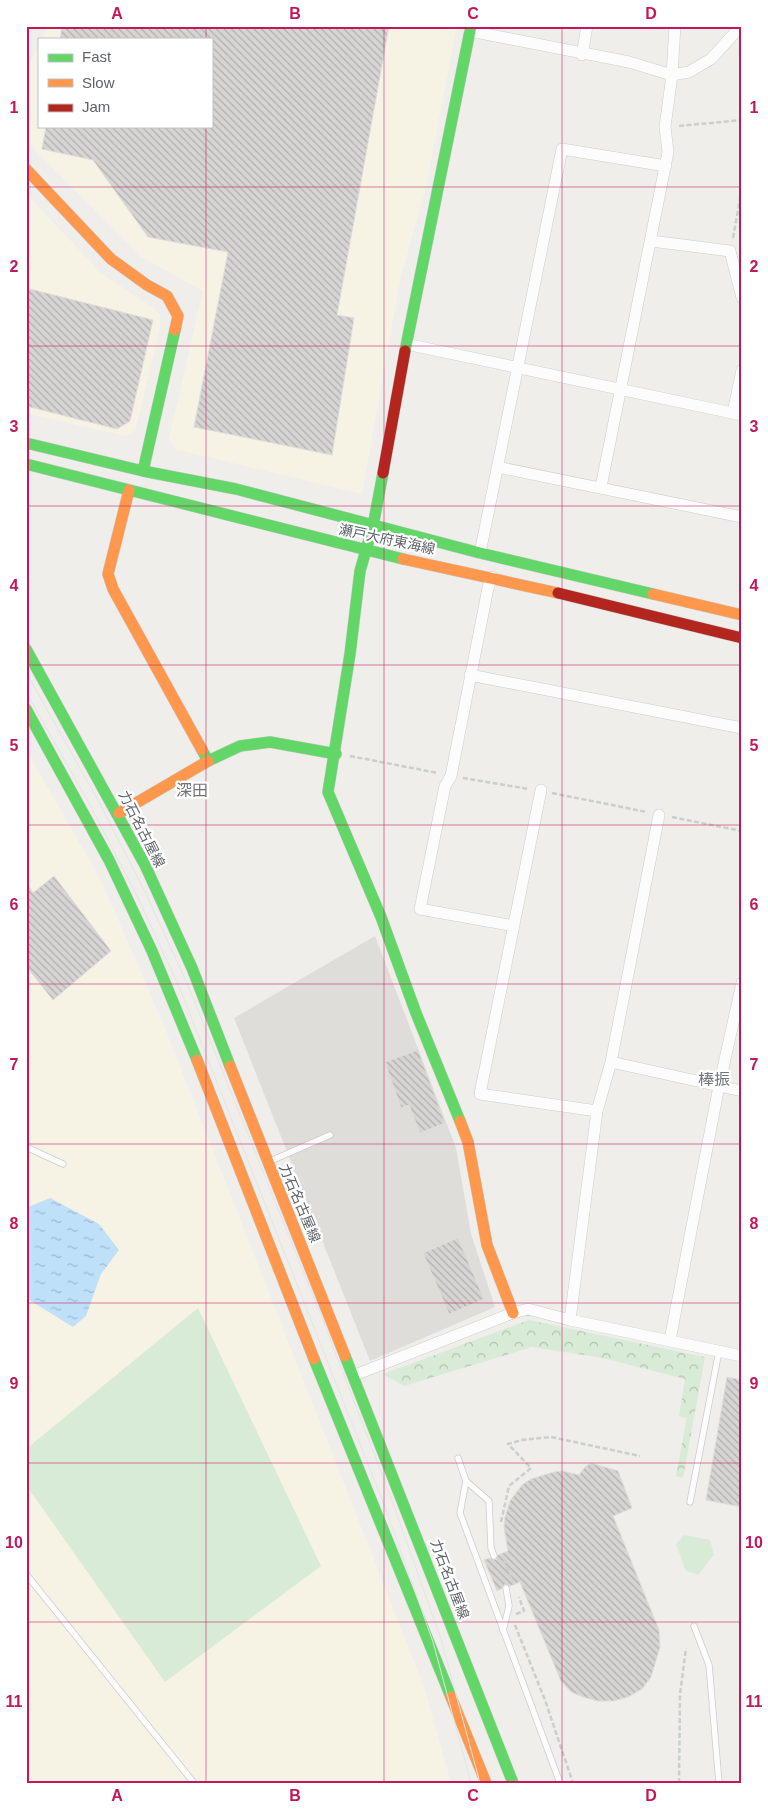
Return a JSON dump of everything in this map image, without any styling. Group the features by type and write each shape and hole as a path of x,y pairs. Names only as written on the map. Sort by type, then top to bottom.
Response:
{"main road":[{"path":"471,29 406,344 373,526 365,551 336,754 328,792 381,917 468,1142 487,1245 513,1313"},
{"path":"26,169 111,259 167,296 178,316 143,471"},
{"name":"瀬戸大府東海線","path":"26,442 143,471 236,489 480,553 742,615"},
{"name":"瀬戸大府東海線","path":"26,464 365,551 492,576 742,638"},
{"path":"129,490 108,574 113,588 208,761"},
{"name":"力石名古屋線","path":"26,649 119,813 180,939 208,1006 267,1162 355,1375 513,1783"},
{"path":"26,709 109,860 152,951 191,1044 328,1395 486,1783"},
{"path":"119,813 208,761 240,746 270,742 336,754"}],"street":[{"path":"582,55 588,26"},
{"path":"601,488 666,166 669,145 665,127 672,75 675,26"},
{"path":"471,29 582,55 630,62 672,75 689,72 711,59 739,28"},
{"path":"480,553 516,368 562,149 666,166"},
{"path":"651,241 730,251 742,298"},
{"path":"406,344 737,414 742,370"},
{"path":"497,467 742,517"},
{"path":"492,576 488,588 451,776 445,786 420,909 514,926"},
{"path":"470,676 742,728"},
{"path":"541,790 480,1094 597,1111"},
{"path":"570,1320 597,1111 611,1062 659,815"},
{"path":"670,1340 719,1086 742,983"},
{"path":"611,1062 742,1091"},
{"path":"355,1375 513,1313 528,1309 570,1320 742,1356"}],"lane":[{"path":"267,1162 330,1134"},
{"path":"26,1147 63,1164"},
{"path":"690,1502 719,1351"},
{"path":"458,1458 466,1481 460,1513 560,1783"},
{"path":"466,1481 489,1501 491,1548 494,1556"},
{"path":"26,1574 194,1783"},
{"path":"503,1631 510,1606 506,1588"},
{"path":"694,1626 709,1665 719,1783"}],"path":[{"path":"739,28 742,88"},
{"path":"665,127 742,120"},
{"path":"730,251 742,188"},
{"path":"500,1527 510,1486 531,1468 508,1444 522,1440 550,1437 640,1456"},
{"path":"502,1552 514,1586"},
{"path":"511,1615 524,1612 518,1594"},
{"path":"514,1624 545,1700 573,1783"},
{"path":"679,1783 680,1694 686,1648"}],"shaded area":[{"path":"47,26 457,26 425,191 400,280 362,494 175,449 169,439 203,291 140,256 26,141 26,70 38,47 38,128 212,128 212,38 42,38"},
{"path":"26,194 101,273 153,308 160,316 160,328 135,431 125,436 26,413"},
{"path":"26,750 102,882 166,1031 424,1687 451,1783 26,1783"},
{"path":"375,936 456,1148 471,1234 495,1307 370,1361 234,1018"}],"green space":[{"path":"198,1308 321,1566 165,1682 26,1485 26,1449"},
{"path":"529,1320 705,1357 683,1478 676,1476 687,1418 679,1416 685,1379 603,1358 532,1347 404,1386 383,1374"},
{"path":"684,1535 710,1540 714,1555 698,1575 686,1571 676,1544"}],"water":[{"path":"50,1198 99,1224 119,1250 101,1274 86,1316 73,1327 26,1298 26,1208"}],"building":[{"path":"62,26 389,26 337,315 354,318 332,455 194,427 228,252 148,237 93,160 42,149 46,128 212,128 212,38 60,38"},
{"path":"26,288 153,320 130,421 117,429 26,406"},
{"path":"54,876 111,951 53,1000 26,966 26,882 33,893"},
{"path":"418,1050 445,1123 420,1133 409,1105 401,1108 385,1062"},
{"path":"458,1238 484,1299 449,1314 423,1253"},
{"path":"727,1377 742,1380 742,1507 706,1500"},
{"path":"591,1463 618,1471 632,1508 613,1516 659,1630 660,1647 651,1677 642,1689 628,1697 613,1701 598,1701 571,1692 561,1681 520,1582 510,1586 505,1584 497,1591 484,1560 490,1558 496,1560 498,1555 508,1551 504,1527 505,1517 510,1501 522,1485 531,1479 554,1472 562,1471 579,1475"}],"tram line":[{"path":"26,672 99,802 145,892 187,983 322,1318 393,1503 441,1639 480,1783"},
{"path":"26,692 91,807 137,896 180,989 385,1507 433,1642 471,1783"}],"traffic: fast":[{"path":"405,351 471,26"},
{"path":"143,471 175,330"},
{"path":"26,443 143,471 236,489 480,553 653,594"},
{"path":"26,464 403,559"},
{"path":"383,473 373,526 360,571 350,654 328,792 381,917 416,1013 460,1121"},
{"path":"26,649 145,865 192,968 230,1066"},
{"path":"26,709 109,860 152,951 197,1060"},
{"path":"202,750 208,761 240,746 270,742 336,754"},
{"path":"345,1356 513,1783"},
{"path":"314,1359 451,1697"}],"traffic: slow":[{"path":"26,169 111,259 147,285 167,296 178,316 175,330"},
{"path":"129,490 108,574 113,589 202,750"},
{"path":"403,559 558,593"},
{"path":"653,594 742,615"},
{"path":"119,813 208,761"},
{"path":"197,1060 314,1359"},
{"path":"230,1066 345,1356"},
{"path":"460,1121 468,1142 487,1245 513,1313"},
{"path":"451,1697 486,1783"}],"traffic: jam":[{"path":"383,473 405,351"},
{"path":"558,593 742,638"}],"district":[{"name":"深田","path":"192,790"},
{"name":"棒振","path":"714,1079"}]}
